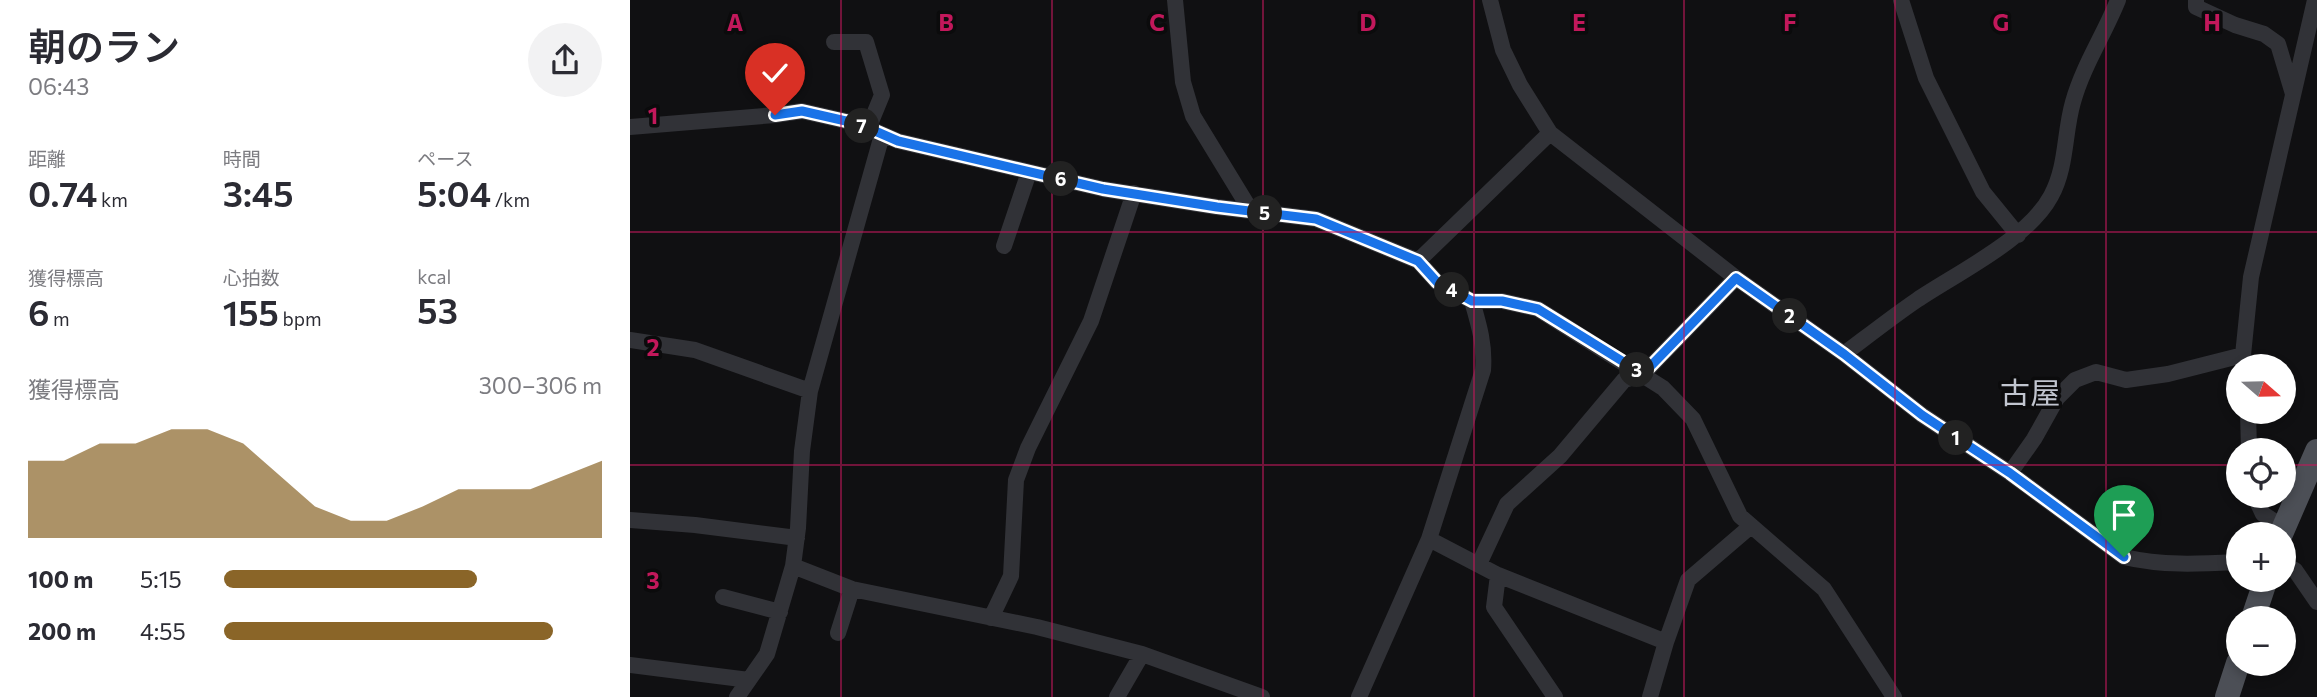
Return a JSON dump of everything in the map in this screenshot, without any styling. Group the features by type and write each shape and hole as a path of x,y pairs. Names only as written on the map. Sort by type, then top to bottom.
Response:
{"main road":[{"path":"2286,522 2317,451"},
{"path":"2227,697 2234,676"}],"street":[{"path":"1175,0 1182,82 1193,116 1251,211"},
{"path":"1490,0 1503,50 1549,133 1736,278 1844,354 1922,415 2010,473 2124,557 2183,565 2226,563"},
{"path":"1901,0 1926,78 1954,135 1983,192 2018,235"},
{"path":"1844,354 1915,301 2018,235 2051,196 2063,163 2072,104 2090,54 2108,25 2118,0"},
{"path":"2196,0 2196,7 2235,25 2264,34 2278,44 2294,96"},
{"path":"2245,354 2251,277 2315,0"},
{"path":"737,697 768,654 793,566 802,451 810,391 882,96 866,42 834,42"},
{"path":"630,127 802,111 859,124 898,141 1029,172 1134,194 1316,219 1418,261 1437,282 1472,301 1502,301 1538,309 1663,388 1693,419 1740,516 1824,589 1894,697"},
{"path":"1418,261 1549,133"},
{"path":"1004,246 1029,172"},
{"path":"991,618 1011,576 1016,480 1028,448 1091,321 1134,194"},
{"path":"1479,564 1507,504 1560,456 1624,380 1643,374 1736,278"},
{"path":"1359,697 1429,539 1483,370 1483,337 1472,301"},
{"path":"630,340 695,350 810,391"},
{"path":"2010,473 2034,439 2057,398 2075,380 2096,372 2126,380 2226,363"},
{"path":"2260,508 2272,522"},
{"path":"630,520 797,538"},
{"path":"1650,697 1688,580 1751,526"},
{"path":"1429,539 1498,575 1666,642"},
{"path":"793,566 852,589 1037,626 1142,654 1262,697"},
{"path":"2296,571 2317,602"},
{"path":"1498,575 1494,607 1555,697"},
{"path":"838,633 852,589"},
{"path":"723,597 780,612"},
{"path":"1117,697 1142,654"},
{"path":"630,665 749,680"}],"district":[{"name":"古屋","path":"2030,394"}],"route":[{"path":"775,115 802,111 859,124 898,141 1103,189 1316,219 1418,261 1437,282 1472,301 1502,301 1538,309 1643,374 1736,278 1844,354 1922,415 2010,473 2124,557"}]}
